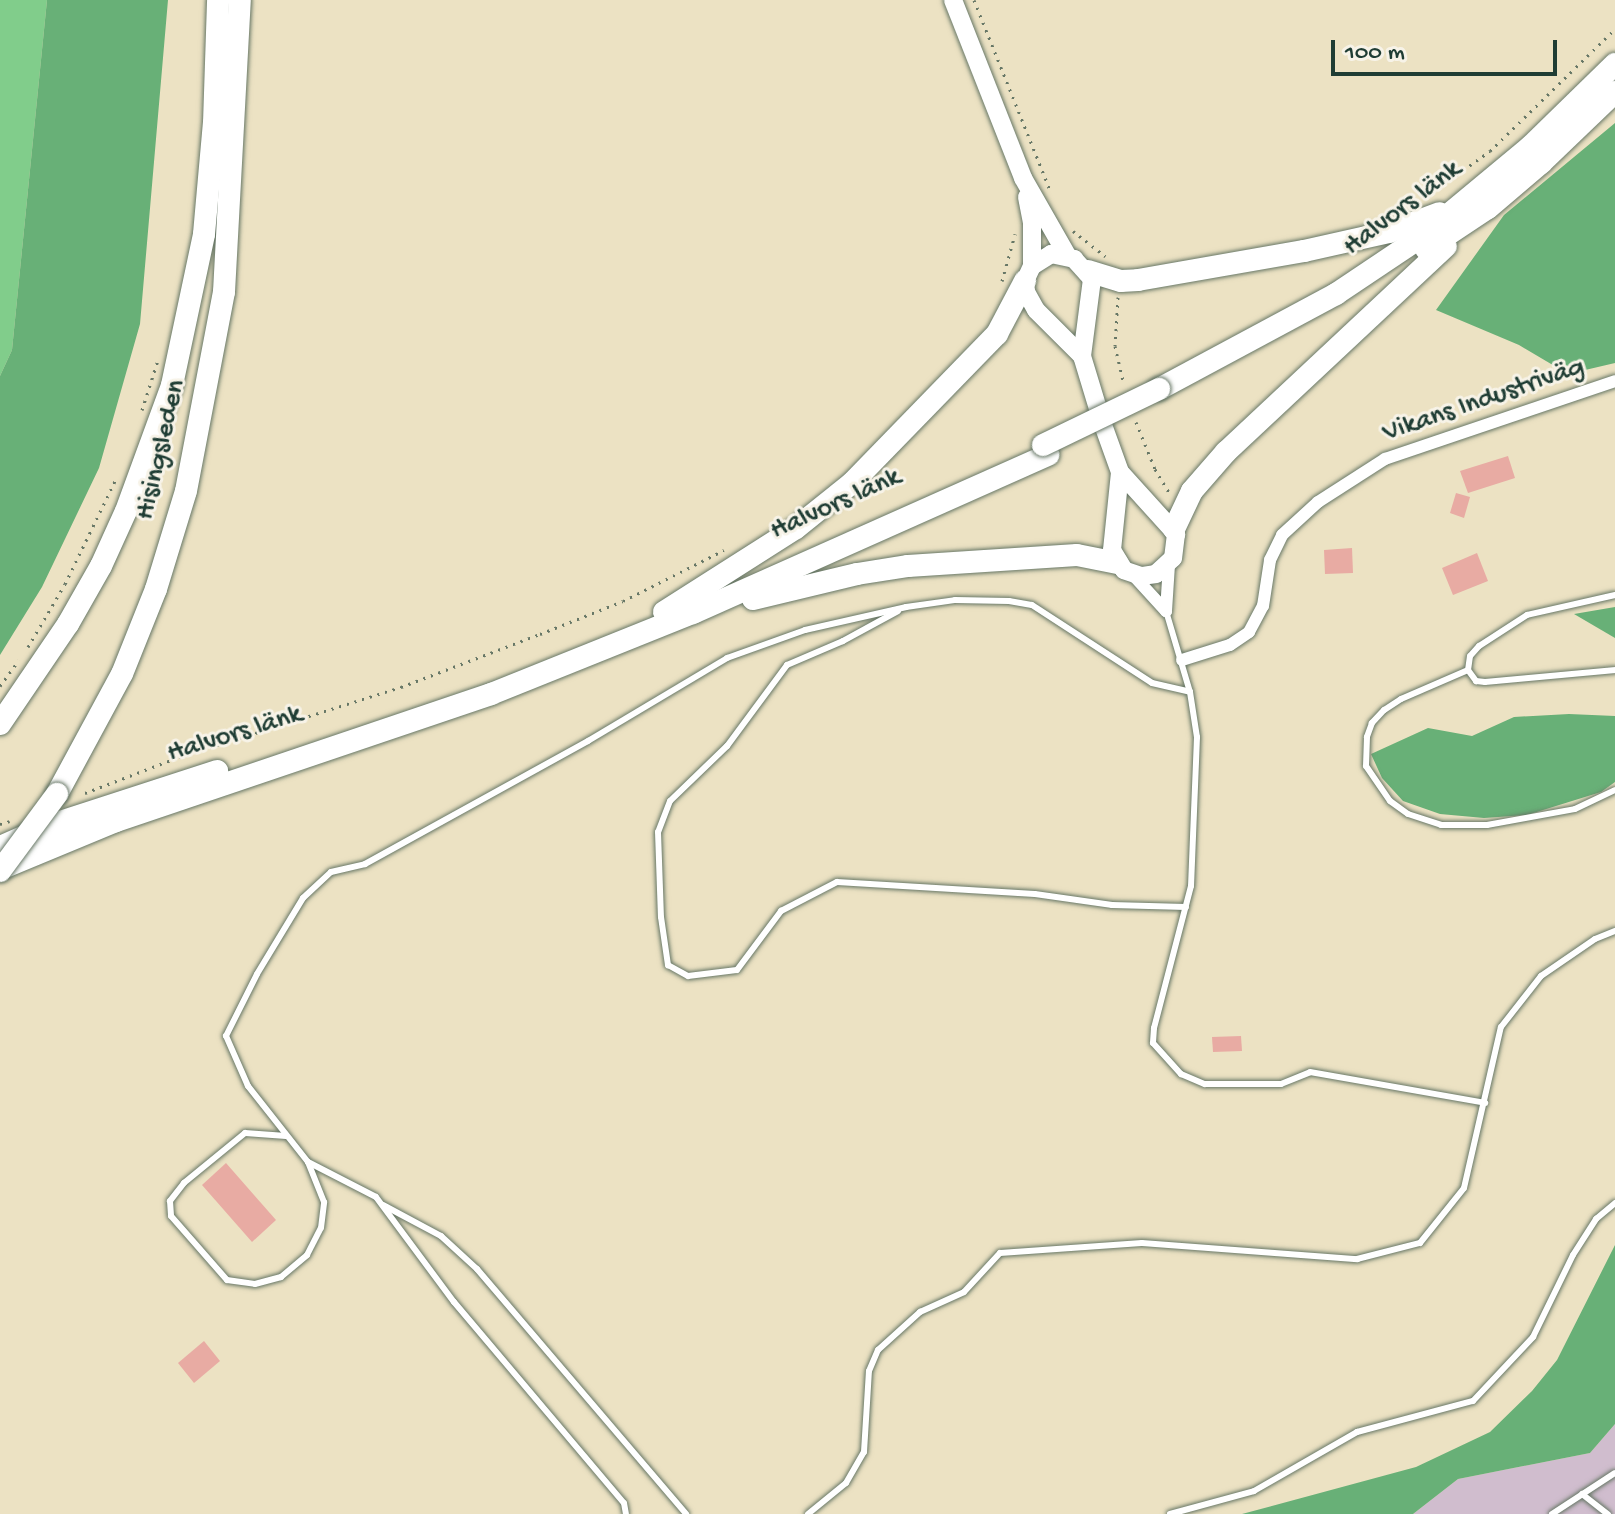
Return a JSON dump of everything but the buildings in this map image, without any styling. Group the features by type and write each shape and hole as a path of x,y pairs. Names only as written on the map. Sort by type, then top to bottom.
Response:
{"highway":[{"name":"Hisingsleden","path":"0,724 68,624 101,566 131,499 172,385 204,234 214,123 218,0"},
{"name":"Hisingsleden","path":"0,870 68,794 82,754 122,674 156,589 186,491 224,292 240,0"},
{"name":"Halvors länk","path":"1160,394 1336,294 1424,235 1530,147 1615,64"},
{"name":"Halvors länk","path":"0,870 116,821 491,694 693,613 1045,450 1324,316 1488,208 1541,163 1615,92"},
{"path":"1088,271 1121,281 1304,251 1389,232 1459,205"},
{"path":"1174,529 1192,491 1226,452 1488,208"},
{"path":"664,612 796,528 852,483 997,334 1029,273"},
{"name":"Halvors länk","path":"0,847 119,802 485,685 1045,450"},
{"path":"693,613 857,574 908,566 1077,555 1124,568"}],"street":[{"path":"953,0 1023,178 1067,255 1088,271 1092,289 1082,356 1120,472 1174,529 1178,543 1169,564 1166,611"},
{"path":"1023,178 1032,223 1029,300 1082,356"},
{"path":"1029,273 1051,254 1067,255"},
{"name":"Vikans Industriväg","path":"1182,660 1230,645 1249,632 1263,606 1270,560 1282,535 1318,502 1385,459 1615,381"},
{"path":"1120,472 1111,539 1124,568 1166,611"},
{"path":"1124,568 1156,574 1169,564"}],"lane":[{"path":"1615,595 1527,615 1479,646 1470,656 1468,670 1476,681 1485,682 1615,670"},
{"path":"286,1136 245,1133 184,1183 170,1201 171,1216 227,1280 255,1284 281,1277 307,1255 321,1228 324,1202 308,1162 248,1086 226,1036 257,974 303,898 331,872 365,864 588,741 727,658 805,630 906,607 955,600 1032,605 1152,683 1190,692"},
{"path":"906,607 843,641 787,665 727,746 670,801 658,832 661,917 668,965 688,976 737,970 781,911 837,882 1035,894 1112,905 1186,907"},
{"path":"1166,611 1190,692 1197,737 1191,886 1154,1028 1153,1043 1181,1074 1205,1084 1281,1084 1310,1072 1485,1103"},
{"path":"1468,670 1401,699 1372,723 1367,737 1366,766 1390,801 1408,814 1441,825 1487,825 1575,809 1615,790"},
{"path":"808,1514 857,1469 868,1428 869,1371 878,1350 920,1312 964,1292 1000,1253 1142,1243 1357,1259 1420,1243 1464,1188 1501,1027 1541,976 1595,939 1615,931"},
{"path":"308,1162 376,1197 454,1302 624,1503 626,1514"},
{"path":"381,1203 441,1236 477,1269 686,1514"},
{"path":"1170,1514 1254,1491 1357,1432 1473,1401 1533,1337 1573,1255 1596,1219 1615,1203"},
{"path":"1552,1514 1615,1473"},
{"path":"1582,1494 1608,1514"}],"path":[{"path":"974,0 1054,199"},
{"path":"1415,203 1446,186 1490,151 1615,29"},
{"path":"1002,282 1015,234 1032,223"},
{"path":"1071,228 1104,256 1124,262 1114,326 1125,388"},
{"path":"137,422 154,366 163,350"},
{"path":"1133,411 1160,479 1183,507"},
{"path":"0,686 24,655 65,584 120,470"},
{"path":"68,794 401,687 623,601 727,548"}],"shaded area":[{"path":"1615,1424 1615,1514 1413,1514 1458,1479 1590,1453"}],"green space":[{"path":"0,0 47,0 12,350 0,376"},
{"path":"47,0 168,0 140,324 99,468 42,587 0,655 0,376 12,350"},
{"path":"1615,123 1615,363 1568,374 1519,345 1436,310 1504,215"},
{"path":"1615,607 1615,638 1574,614"},
{"path":"1569,714 1615,716 1615,782 1601,792 1527,815 1484,818 1440,814 1403,801 1382,778 1371,754 1428,728 1472,736 1514,717"},
{"path":"1615,1245 1615,1424 1590,1453 1458,1479 1413,1514 1242,1514 1416,1467 1490,1432 1532,1391 1557,1360"}]}
